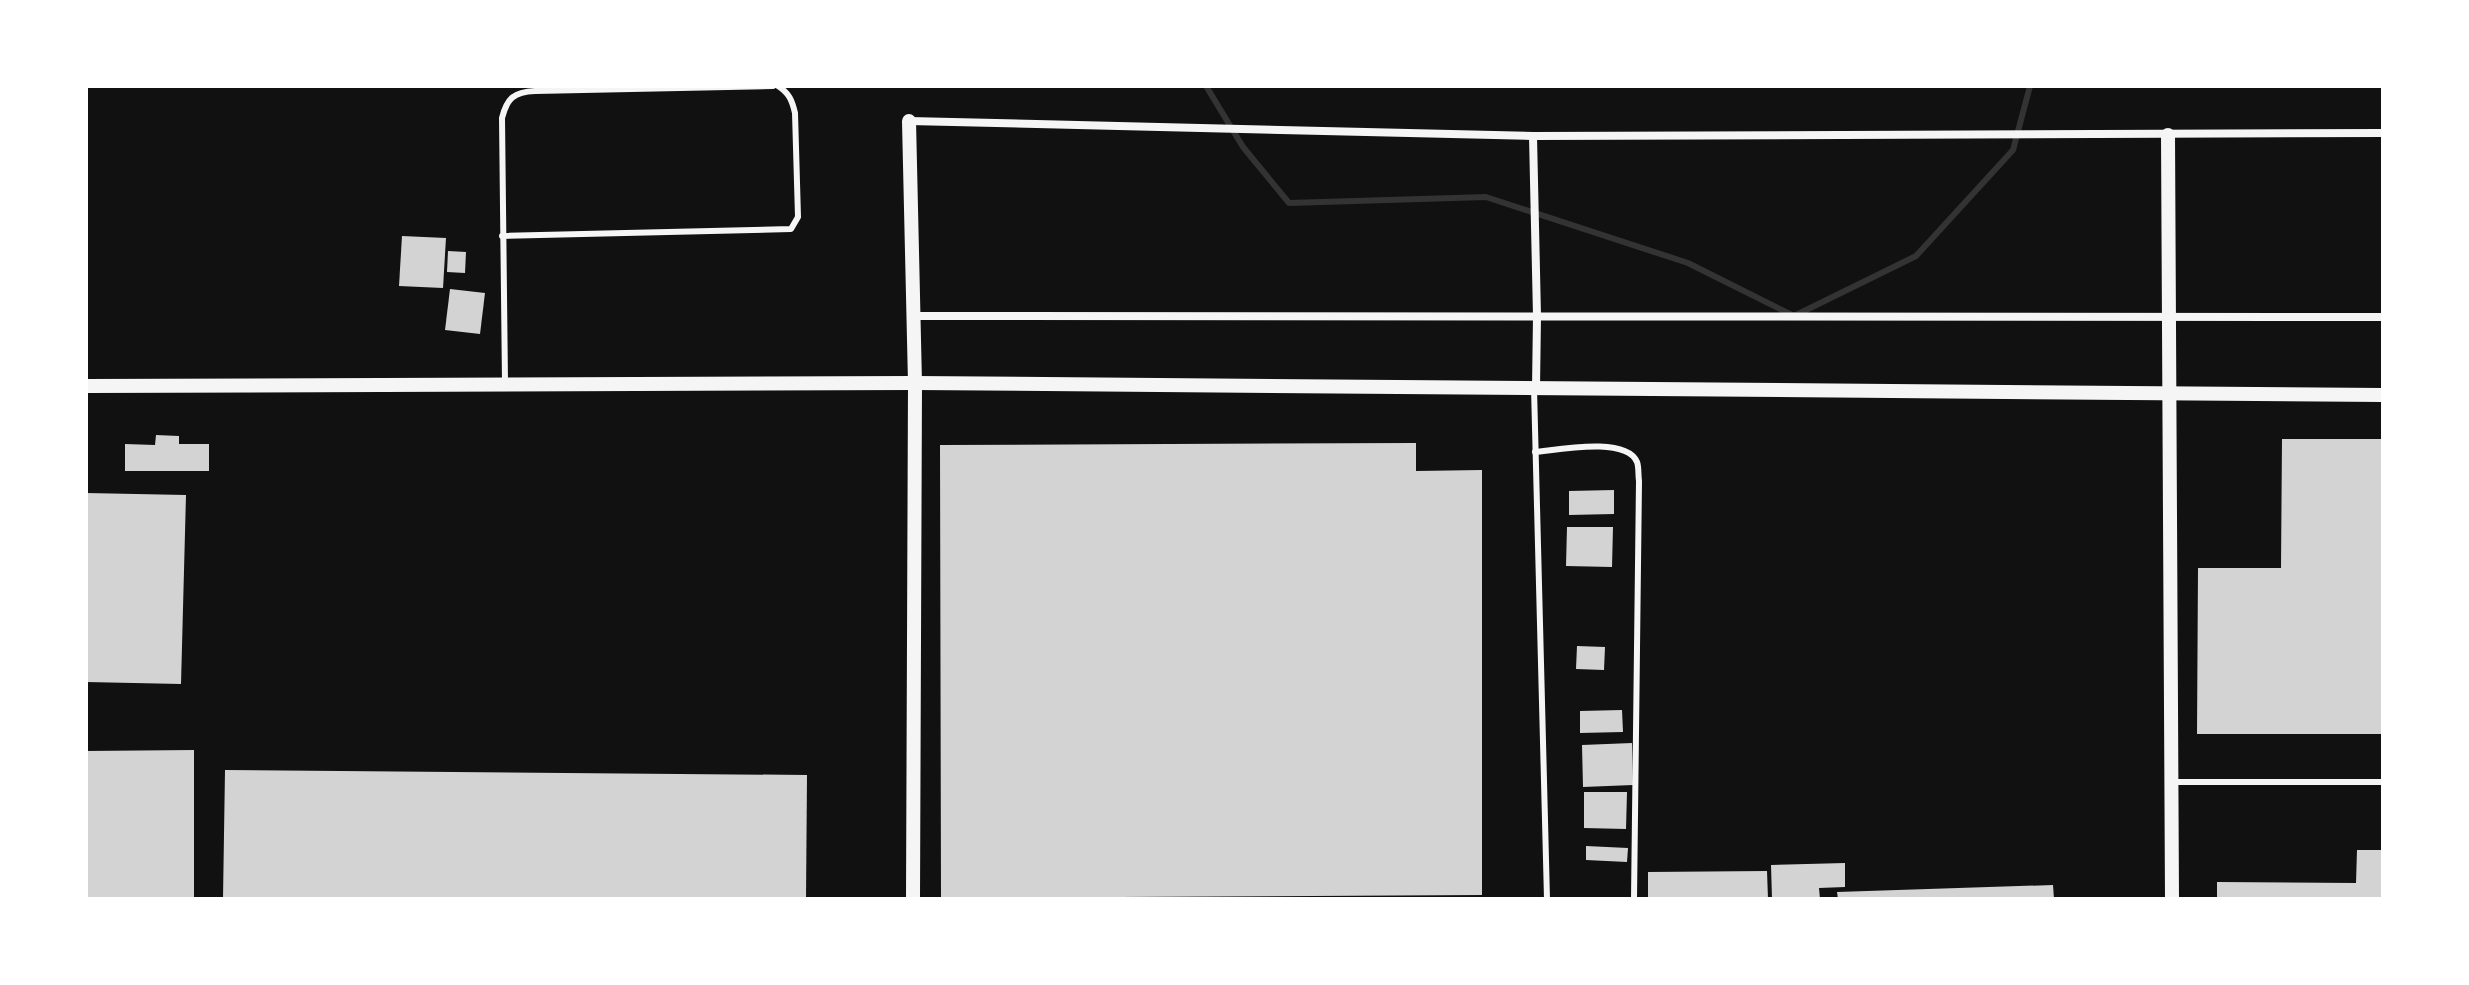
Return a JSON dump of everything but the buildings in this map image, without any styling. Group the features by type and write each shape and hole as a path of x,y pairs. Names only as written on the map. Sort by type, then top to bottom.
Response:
{"street":[{"path":"913,899 915,383 909,121 1533,136 2383,133"},
{"path":"2168,135 2172,899"},
{"path":"1533,136 1537,316 1535,388"},
{"path":"912,316 2383,317"},
{"path":"86,386 915,383 2383,395"}],"lane":[{"path":"502,236 791,229 798,217 792,99 787,91 776,86 522,91 511,96 502,118 502,236 505,385"},
{"path":"1535,388 1547,899"},
{"path":"1535,452 1618,448 1628,452 1637,462 1634,899"},
{"path":"2171,782 2383,782"}],"waterway":[{"path":"1206,86 1243,147 1289,203 1486,197 1688,263 1794,316 1916,256 2013,150 2030,86"}]}
